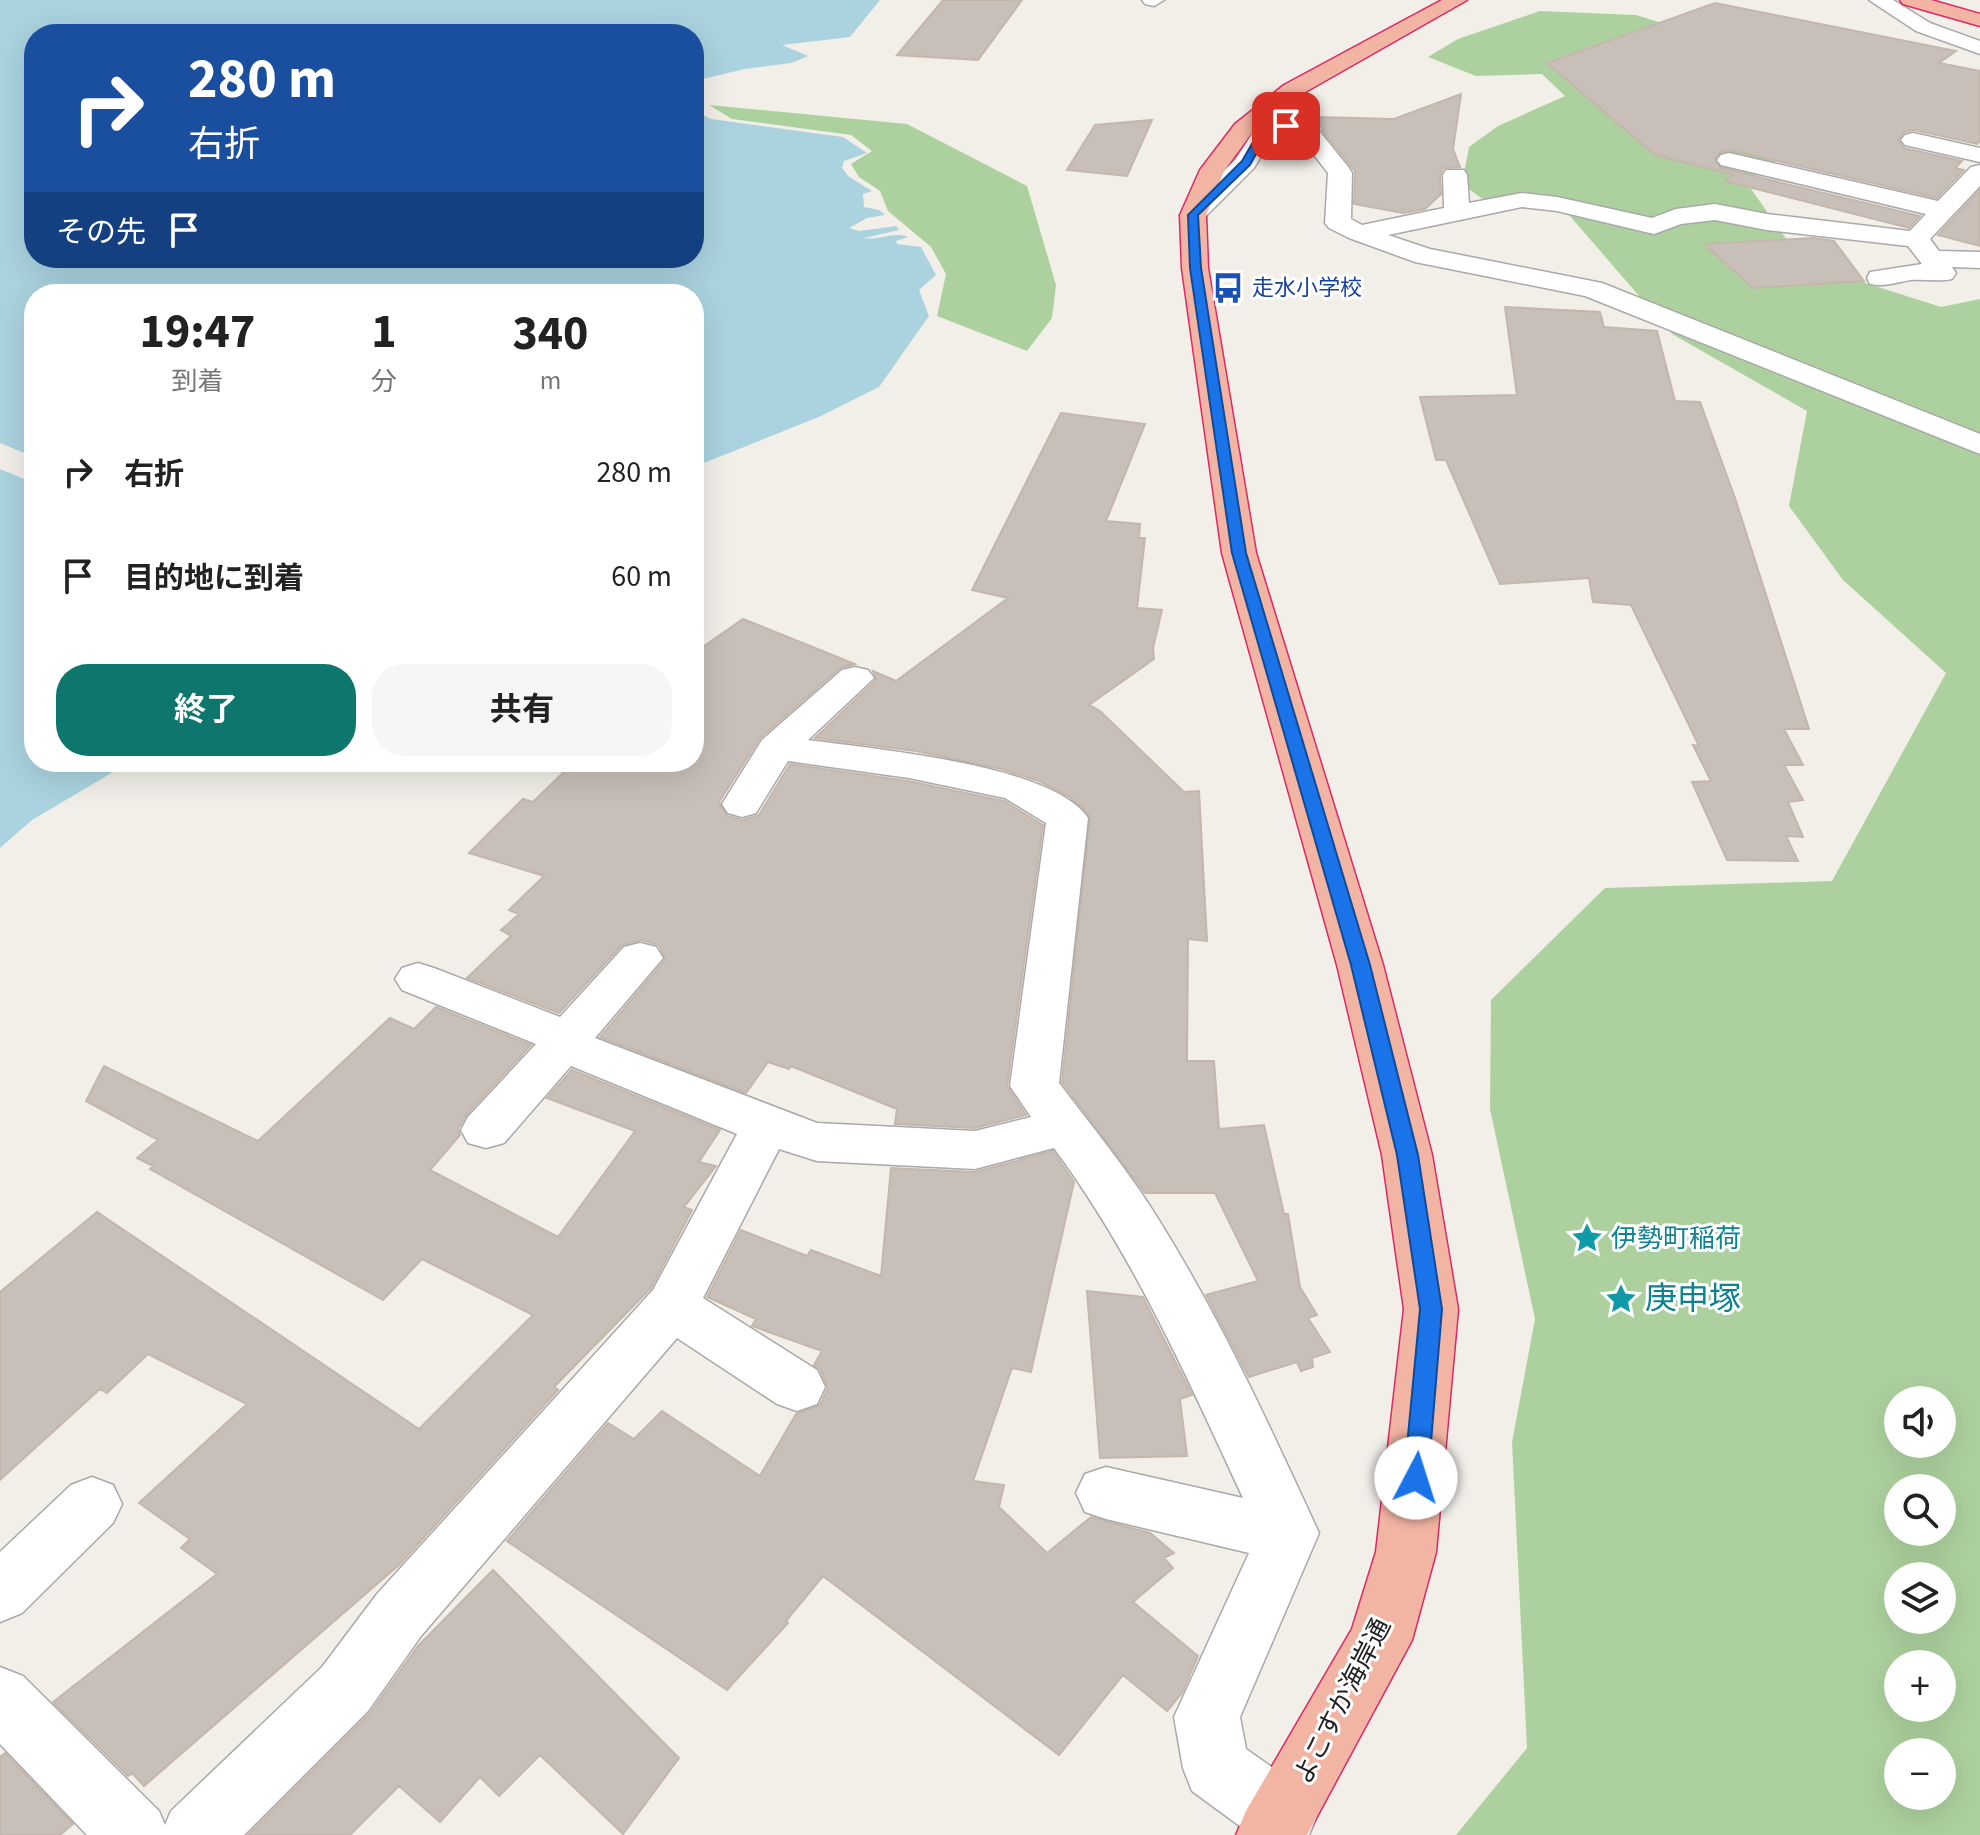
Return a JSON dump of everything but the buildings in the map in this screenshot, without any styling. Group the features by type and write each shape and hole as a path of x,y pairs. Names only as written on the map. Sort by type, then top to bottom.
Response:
{"highway":[{"name":"よこすか海岸通","path":"1276,1826 1380,1640 1406,1552 1431,1309 1407,1155 1364,980 1239,553 1195,268 1193,215 1212,170 1243,129 1292,90 1457,0"},
{"path":"1910,0 1980,20"}],"street":[{"path":"1879,0 1923,27 1980,48"},
{"path":"1193,215 1246,163 1263,134 1271,128 1286,126 1312,137 1340,173 1338,223 1358,233 1424,256 1592,289 1980,445"},
{"path":"1913,140 1980,155"},
{"path":"1729,160 1830,186 1944,210"},
{"path":"1455,175 1457,213"},
{"path":"1925,249 1944,210 1968,182"},
{"path":"1358,233 1457,213 1510,222 1557,204 1654,226 1693,240"},
{"path":"1654,226 1676,217 1715,212 1980,260"},
{"path":"1482,265 1510,222"},
{"path":"1560,231 1616,238"},
{"path":"1880,278 1913,272 1943,273 1925,249"},
{"path":"742,804 776,748 855,678"},
{"path":"776,748 909,766 1018,789 1067,818 1034,1086 1098,1167 1174,1294 1289,1533 1207,1717 1216,1768 1276,1826"},
{"path":"486,1130 640,958"},
{"path":"418,979 766,1126 817,1142 975,1150 1065,1127"},
{"path":"195,1835 345,1689 399,1615 672,1306 766,1126"},
{"path":"672,1306 797,1387"},
{"path":"1106,1493 1235,1524 1289,1533"},
{"path":"0,1593 92,1504"},
{"path":"0,1698 135,1835"}],"green space":[{"path":"1540,11 1636,15 1716,40 1837,115 1747,183 1803,263 1941,307 1980,299 1980,1835 1456,1835 1527,1748 1512,1442 1535,1319 1490,1109 1491,1000 1605,888 1832,881 1946,673 1843,580 1789,506 1807,411 1672,334 1563,208 1484,200 1462,184 1469,147 1498,126 1565,96 1542,74 1476,76 1428,57 1458,39"},
{"path":"709,105 907,124 1027,186 1056,285 1052,318 1027,351 937,316 946,274 931,247 888,211 880,191 859,177 851,164 872,151 851,135 732,119"}],"water":[{"path":"0,0 880,0 850,37 782,45 808,56 791,63 704,79 704,24 24,24 24,268 704,268 704,115 711,119 843,137 867,153 844,161 842,168 848,176 872,191 863,194 864,207 879,210 885,215 867,218 849,228 859,231 896,226 899,230 864,238 908,237 896,241 897,244 921,247 936,275 919,290 929,316 879,387 821,416 704,463 704,284 24,284 24,453 0,443"},
{"path":"0,469 24,479 24,772 113,772 32,820 0,848"}],"place":[{"name":"走水小学校","path":"1228,288"},
{"name":"伊勢町稲荷","path":"1587,1238"},
{"name":"庚申塚","path":"1621,1299"}],"route":[{"path":"1286,126 1271,128 1263,134 1246,163 1193,215 1195,268 1239,553 1360,965 1407,1155 1431,1309 1416,1478"}]}
